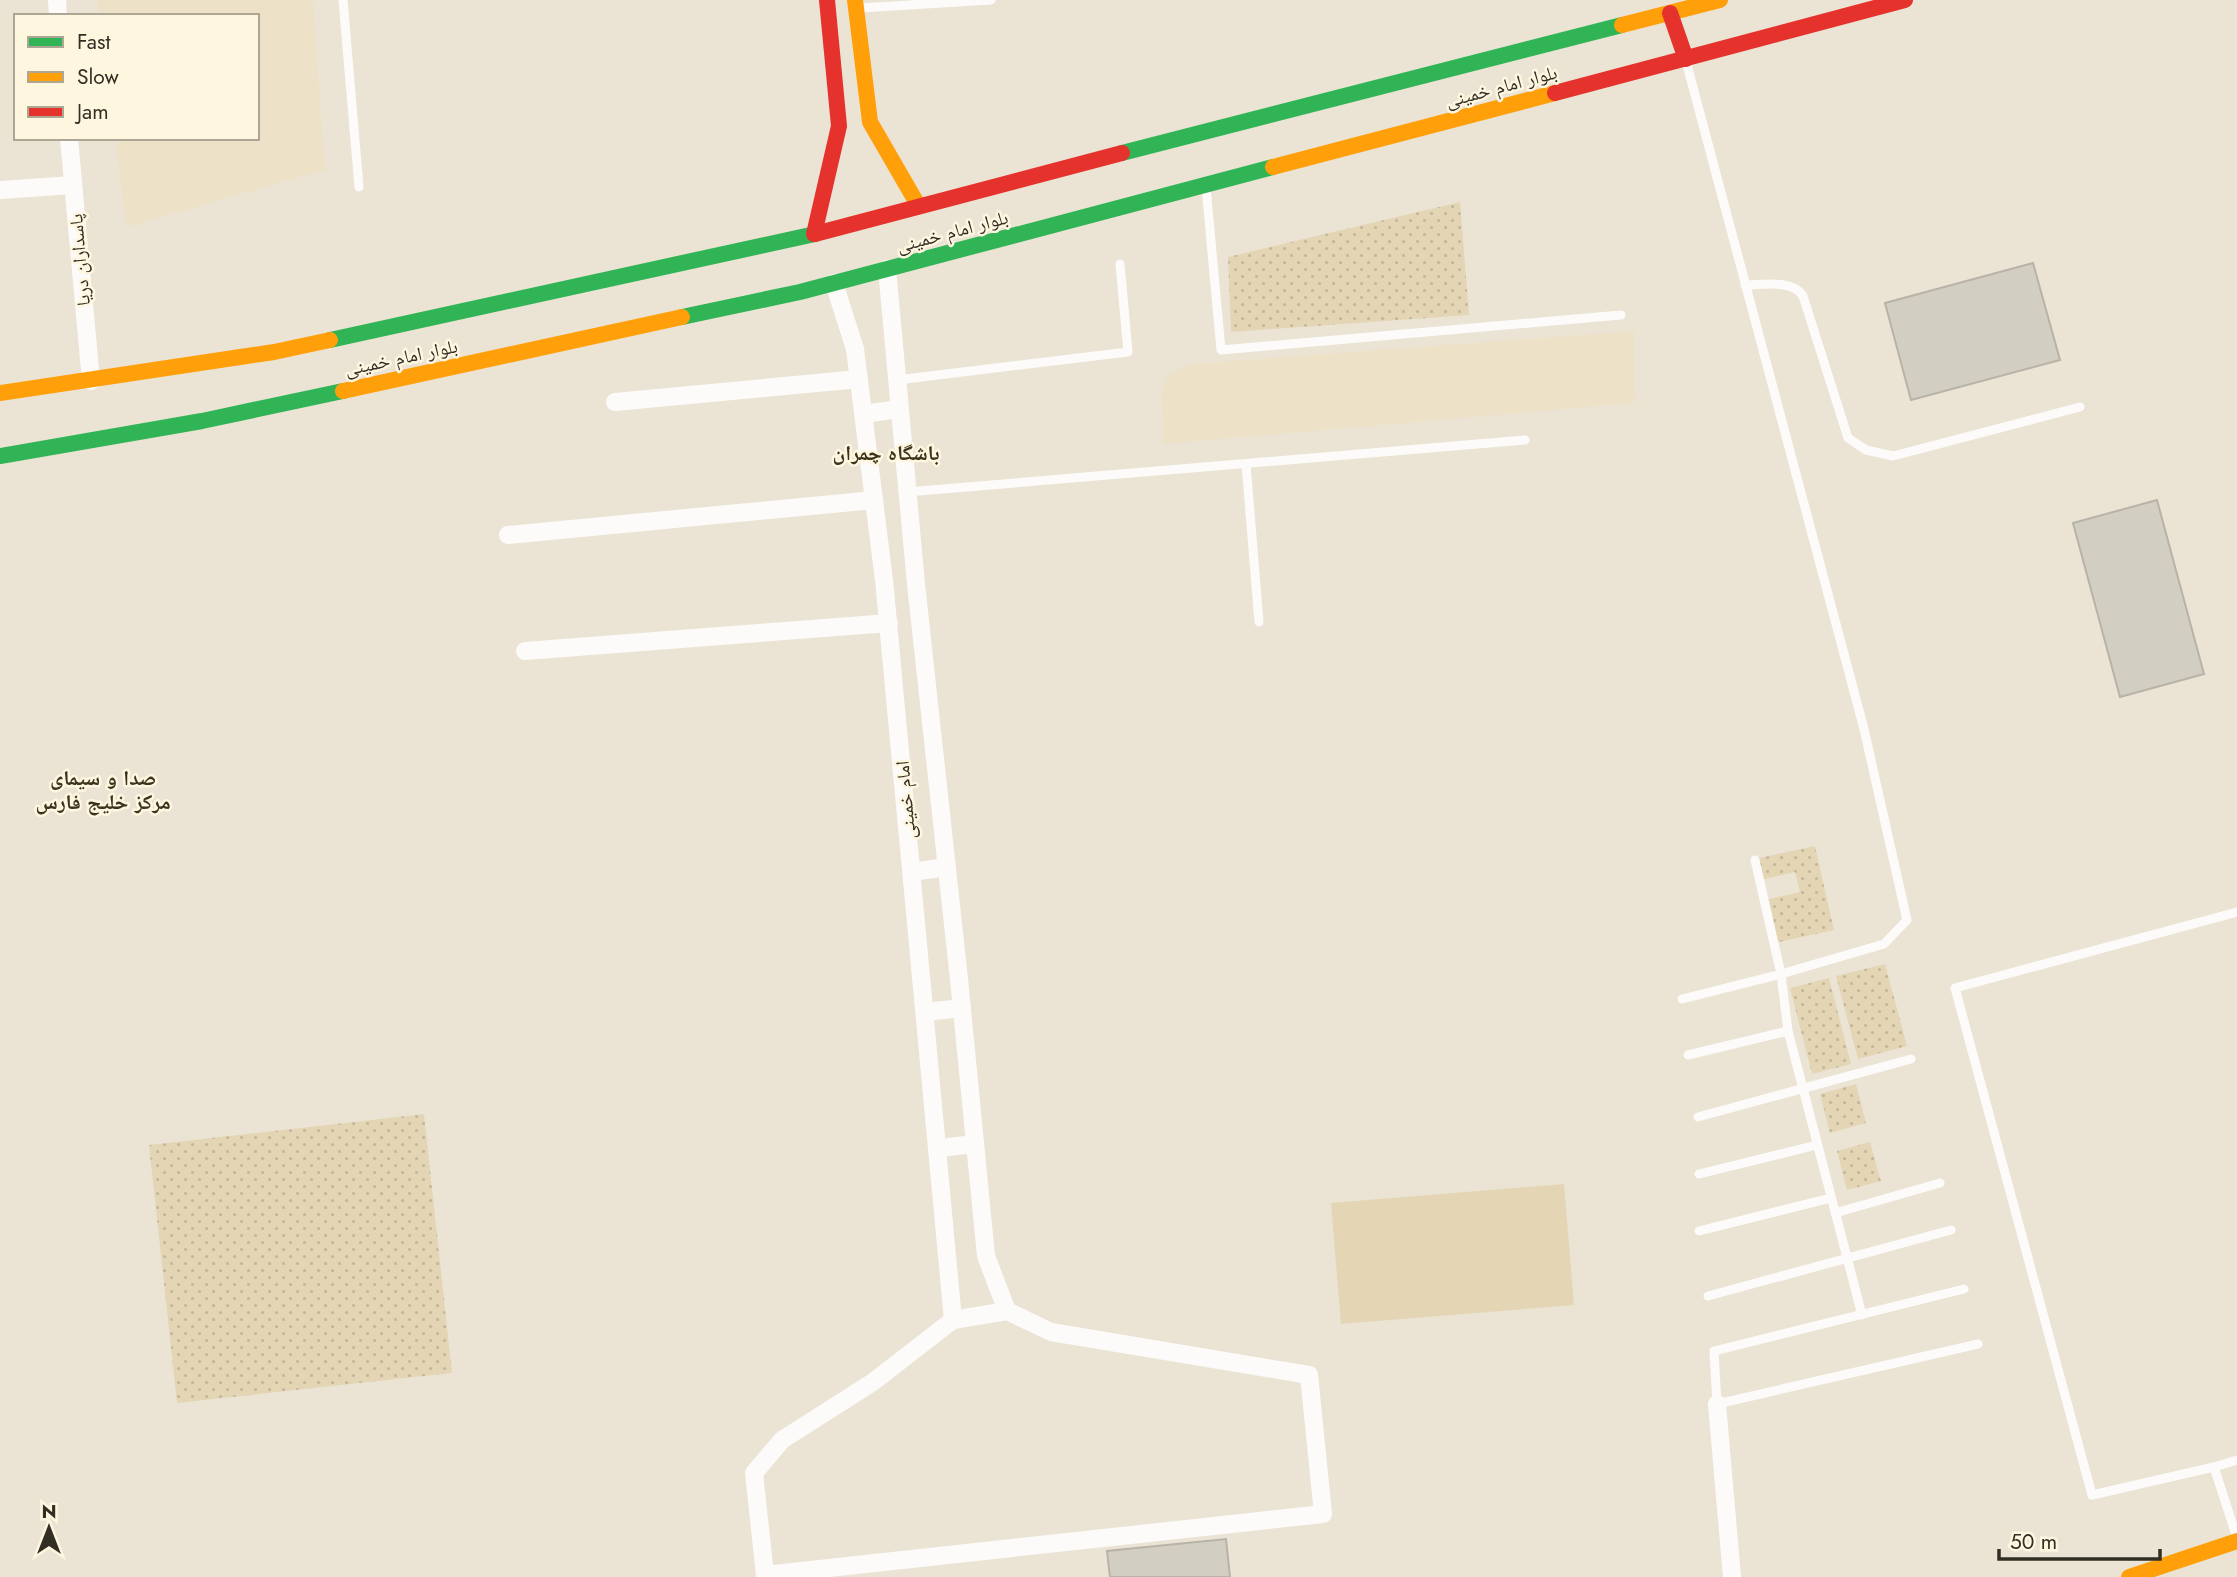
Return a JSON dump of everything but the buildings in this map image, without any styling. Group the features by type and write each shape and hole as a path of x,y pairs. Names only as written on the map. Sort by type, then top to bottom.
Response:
{"main road":[{"name":"بلوار امام خمینی","path":"0,393 274,352 814,234 1720,0"},
{"name":"بلوار امام خمینی","path":"0,456 202,421 834,283 1905,0"},
{"path":"814,234 839,126 828,4 856,4 870,122 918,205"},
{"path":"1670,13 1686,59"},
{"path":"2129,1577 2237,1539"}],"street":[{"name":"پاسداران دریا","path":"69,140 92,381"},
{"path":"0,190 73,185"},
{"path":"887,270 916,584 986,1256 1007,1311"},
{"name":"امام خمینی","path":"834,283 855,349 885,587 953,1320"},
{"path":"615,402 859,380"},
{"path":"863,414 899,409"},
{"path":"508,536 874,500"},
{"path":"885,587 916,584"},
{"path":"525,651 888,623"},
{"path":"898,724 930,721"},
{"path":"912,872 946,867"},
{"path":"925,1012 962,1008"},
{"path":"939,1148 975,1144"},
{"path":"1007,1311 1051,1332 1309,1375 1323,1514 765,1575 754,1473 782,1440 873,1382 953,1320 1007,1311"},
{"path":"1717,1404 1732,1577"}],"lane":[{"path":"343,0 359,187"},
{"path":"856,4 991,0"},
{"path":"1682,999 1884,944 1907,920 1864,729 1686,59"},
{"path":"1206,186 1221,350 1620,315"},
{"path":"897,380 1128,352 1120,264"},
{"path":"1745,285 1788,285 1798,288 1803,296 1848,438 1866,450 1893,456 2080,407"},
{"path":"907,492 1525,440"},
{"path":"1246,464 1259,622"},
{"path":"1755,860 1781,974 1788,1031 1862,1315"},
{"path":"2237,912 1955,988 2092,1495 2237,1460"},
{"path":"1688,1055 1788,1031"},
{"path":"1698,1117 1911,1059"},
{"path":"1699,1174 1817,1145"},
{"path":"1835,1213 1941,1183"},
{"path":"1699,1231 1831,1198"},
{"path":"1708,1296 1951,1230"},
{"path":"1964,1289 1714,1352 1717,1404 1978,1344"},
{"path":"2214,1466 2237,1539"}],"shaded area":[{"path":"97,0 313,0 325,170 126,227 115,140 259,140 259,14 99,14"},
{"path":"1460,202 1469,315 1231,332 1228,257"},
{"path":"1634,331 1635,403 1164,444 1161,390 1169,374 1191,364"},
{"path":"1815,846 1834,930 1774,943 1765,900 1800,892 1795,872 1760,880 1755,859"},
{"path":"1885,964 1907,1046 1858,1059 1836,976"},
{"path":"1829,978 1851,1064 1812,1074 1790,988"},
{"path":"1856,1084 1866,1123 1830,1133 1820,1094"},
{"path":"424,1114 452,1373 177,1403 149,1145"},
{"path":"1870,1142 1881,1181 1847,1190 1837,1151"},
{"path":"1564,1184 1574,1305 1341,1324 1331,1203"}],"traffic: fast":[{"path":"1122,153 1622,25"},
{"path":"682,317 800,292 1273,167"},
{"path":"330,340 815,234"},
{"path":"0,456 202,421 343,391"}],"traffic: slow":[{"path":"855,0 870,122 918,205"},
{"path":"1622,25 1720,0"},
{"path":"1273,167 1555,93"},
{"path":"343,391 682,317"},
{"path":"0,393 274,352 330,340"},
{"path":"2129,1577 2237,1541"}],"traffic: jam":[{"path":"814,234 839,126 827,0"},
{"path":"1555,93 1905,0"},
{"path":"1670,13 1686,59"},
{"path":"815,234 1122,153"}],"district":[{"name":"باشگاه چمران","path":"886,453"},
{"name":"صدا و سیمای مرکز خلیج فارس","path":"103,790"}]}
